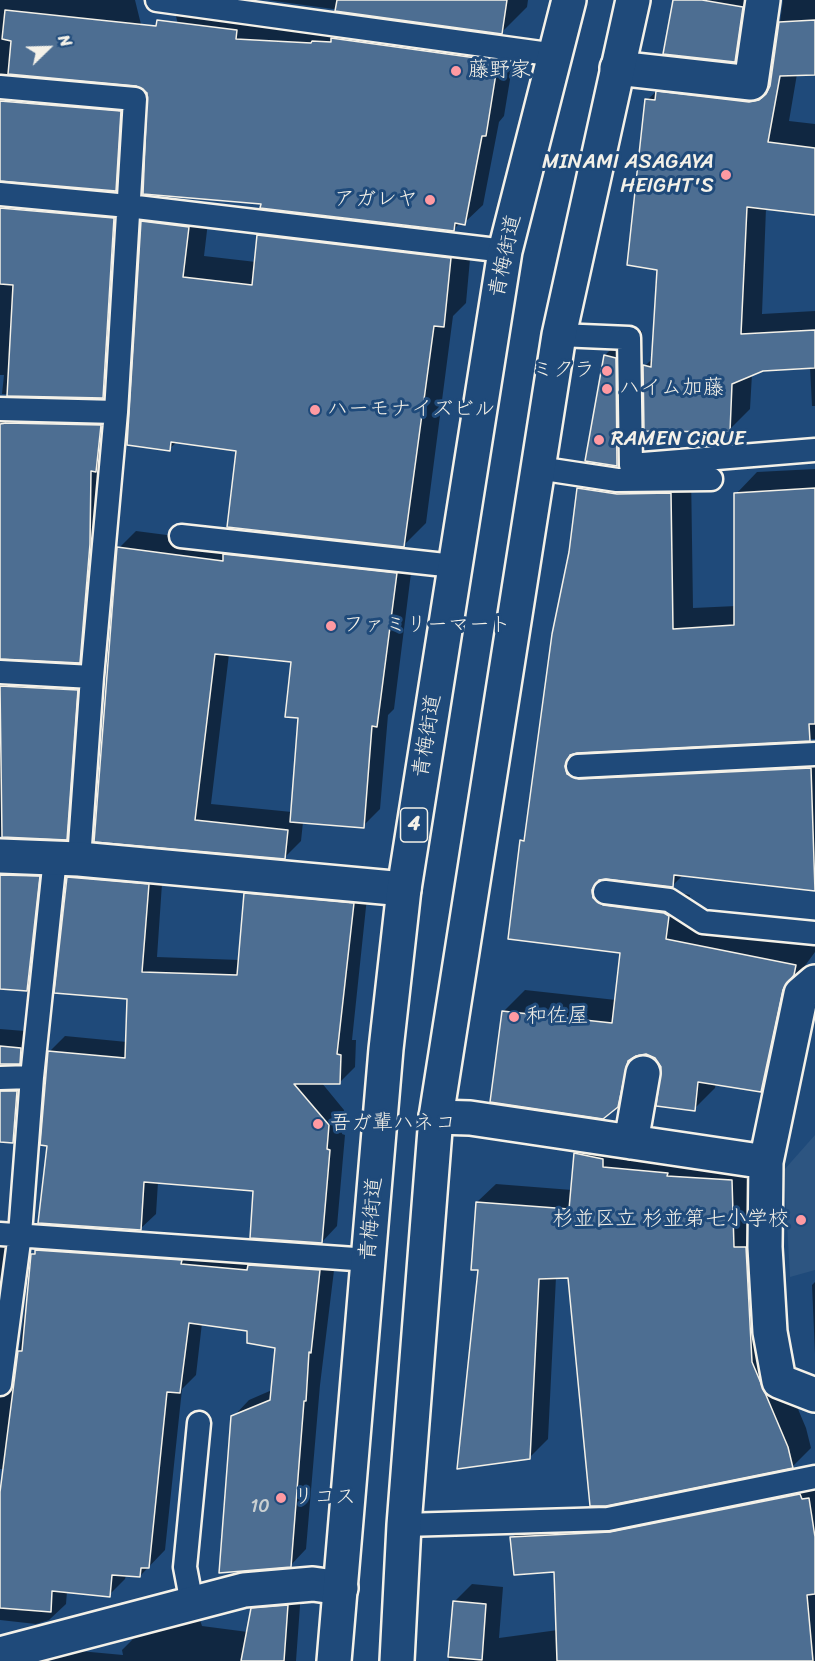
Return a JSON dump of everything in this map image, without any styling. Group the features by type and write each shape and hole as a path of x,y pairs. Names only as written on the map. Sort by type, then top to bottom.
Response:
{"main road":[{"name":"青梅街道","path":"334,1661 386,1049 404,889 504,251 569,0"},
{"path":"397,1661 404,1525 436,1117 559,334 633,0"},
{"path":"617,68 751,83 763,0"},
{"path":"0,856 67,859 404,889"},
{"path":"815,982 801,994 766,1162 765,1247 770,1332 779,1381 815,1395"},
{"path":"631,1142 643,1073"},
{"path":"436,1117 470,1118 766,1162"},
{"path":"0,1654 244,1590 313,1584 341,1588"}],"lane":[{"path":"157,0 556,55"},
{"path":"0,87 135,99 116,412 92,677 10,1234 0,1384"},
{"path":"0,194 128,206 504,251"},
{"path":"559,334 629,338 631,465 815,450"},
{"path":"0,410 116,412"},
{"path":"538,468 617,480 711,478"},
{"path":"181,536 454,566"},
{"path":"0,672 92,677"},
{"path":"578,766 815,754"},
{"path":"605,892 669,900 703,922 815,933"},
{"path":"0,1078 32,1077"},
{"path":"10,1234 369,1260"},
{"path":"192,1604 185,1567 199,1423"},
{"path":"404,1525 608,1519 815,1477"}],"shaded area":[{"name":"杉並区立 杉並第七小学校","path":"815,1135 815,1270 790,1277 784,1170"}],"building":[{"path":"337,0 507,0 502,34 335,11"},
{"path":"673,0 702,0 743,7 735,62 663,54"},
{"path":"5,10 156,26 157,20 237,30 236,39 311,43 312,41 331,42 331,38 498,61 486,136 482,136 465,225 455,223 454,231 260,208 261,204 143,194 147,93 136,86 8,74 11,41 2,39"},
{"path":"815,20 815,75 780,76 768,142 815,148 815,215 747,207 741,334 815,330 815,368 763,371 732,384 730,432 644,431 643,365 651,367 657,270 627,265 645,99 655,100 656,91 749,102 759,100 770,86 779,22"},
{"path":"0,101 121,111 116,191 0,181"},
{"path":"0,208 114,218 103,398 7,396 13,285 0,284"},
{"path":"141,221 189,227 183,277 252,285 257,235 451,258 444,327 434,326 404,547 227,527 236,451 171,442 170,451 127,445"},
{"name":"ハイム加藤","path":"604,355 616,358 617,466 585,461"},
{"path":"0,424 101,425 96,472 91,471 90,544 80,663 0,659"},
{"path":"577,488 617,494 671,493 673,629 734,625 734,493 815,488 815,724 809,724 810,741 577,753 570,755 565,766 567,774 579,779 811,768 815,891 674,875 673,887 606,879 599,880 592,890 593,898 603,905 664,913 669,916 666,939 796,965 794,975 783,990 761,1092 698,1082 695,1111 656,1106 661,1067 655,1058 646,1054 628,1061 618,1107 603,1119 490,1102 502,1011 612,1023 620,953 508,939 520,840 524,841 552,634 569,552"},
{"path":"117,547 223,561 223,554 397,573 377,727 372,726 364,828 290,822 298,718 285,717 291,662 215,654 195,820 288,830 285,859 94,842"},
{"path":"0,686 78,690 67,840 2,837"},
{"path":"0,875 40,876 27,991 0,989"},
{"path":"67,877 149,884 142,972 237,975 244,893 354,903 337,1054 341,1055 340,1084 294,1084 329,1125 327,1149 330,1150 322,1243 250,1238 253,1191 144,1182 141,1230 38,1223 47,1146 40,1145 48,1051 125,1058 127,999 54,993"},
{"path":"0,1046 21,1048 20,1064 0,1064"},
{"path":"0,1091 17,1091 13,1143 0,1142"},
{"path":"574,1153 603,1159 603,1167 668,1173 667,1176 732,1180 734,1247 746,1247 752,1362 788,1447 793,1468 606,1506 590,1506 568,1278 539,1279 530,1459 457,1469 478,1270 471,1270 476,1202 569,1209"},
{"path":"35,1250 182,1260 181,1264 247,1270 248,1265 320,1270 311,1353 309,1352 306,1401 304,1401 291,1567 219,1573 231,1416 270,1400 275,1348 247,1343 247,1331 189,1323 180,1393 167,1392 149,1568 141,1568 140,1577 112,1575 110,1597 52,1591 51,1612 0,1608 0,1492 18,1351 22,1351 31,1254 35,1254"},
{"path":"800,1494 802,1499 809,1498 815,1537 815,1594 807,1595 813,1661 557,1661 554,1572 514,1575 510,1537 610,1532"},
{"path":"453,1601 486,1604 482,1660 448,1657"},
{"path":"288,1605 284,1661 241,1661 251,1608"}],"place":[{"name":"藤野家","path":"456,71"},
{"name":"MINAMI ASAGAYA HEIGHT'S","path":"726,175"},
{"name":"アガレヤ","path":"430,200"},
{"name":"ミクラ","path":"607,371"},
{"name":"ハイム加藤","path":"607,389"},
{"name":"ハーモナイズビル","path":"315,410"},
{"name":"RAMEN CiQUE","path":"599,440"},
{"name":"ファミリーマート","path":"331,626"},
{"name":"和佐屋","path":"514,1017"},
{"name":"吾ガ輩ハネコ","path":"318,1124"},
{"name":"杉並区立 杉並第七小学校","path":"801,1220"},
{"name":"リコス","path":"281,1498"}]}
